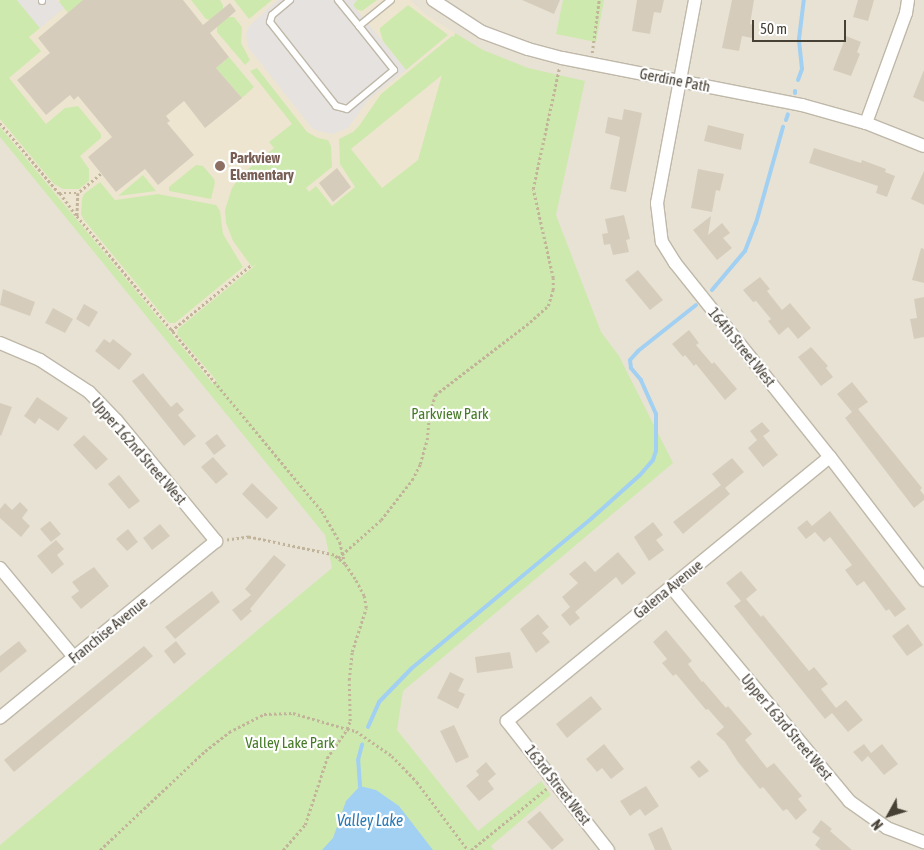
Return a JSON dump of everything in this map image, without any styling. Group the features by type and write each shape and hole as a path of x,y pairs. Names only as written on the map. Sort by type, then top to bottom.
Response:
{"street":[{"name":"Gerdine Path","path":"433,0 482,32 528,49 589,64 802,105 866,123 924,146"},
{"name":"164th Street West","path":"695,0 657,203 662,242 681,270 830,457 924,580"},
{"path":"866,123 906,13 908,0"},
{"name":"Upper 162nd Street West","path":"0,343 40,360 89,392 117,421 216,541"},
{"name":"Galena Avenue","path":"507,721 830,457"},
{"name":"Franchise Avenue","path":"0,718 216,541"},
{"path":"0,568 74,657"},
{"name":"Upper 163rd Street West","path":"671,587 849,801 887,828 924,842"},
{"name":"163rd Street West","path":"507,721 608,850"}],"lane":[{"path":"290,0 272,15 270,22 336,106 347,109 394,70 338,0"},
{"path":"359,26 391,0"}],"path":[{"path":"589,64 599,0"},
{"path":"338,558 381,520 412,480 420,464 427,440 429,416 435,395 548,306 553,290 552,278 537,213 534,182 562,58"},
{"path":"0,123 322,511 336,533 345,564"},
{"path":"60,193 78,194 101,174"},
{"path":"77,216 78,194"},
{"path":"171,331 251,265"},
{"path":"216,541 249,537 320,551 338,558 345,564 364,596 366,608 352,652 349,680 350,721 347,729 327,758 304,825 283,850"},
{"path":"100,850 205,751 229,732 264,714 293,714 356,731 392,756 416,782 469,850 555,782"}],"shaded area":[{"path":"0,0 924,0 924,850 0,850"},
{"name":"Parkview Elementary","path":"0,0 410,0 425,14 455,33 397,232 207,388 0,137"},
{"path":"17,0 57,0 64,8 40,28"},
{"path":"278,0 357,0 353,5 406,70 368,100 348,128 333,134 312,128 248,47 246,34 249,26"}],"green space":[{"path":"0,0 17,0 40,28 29,37 41,51 9,78 46,124 65,108 78,106 101,134 101,138 80,156 89,169 89,181 79,189 63,189 54,184 0,119"},
{"path":"60,0 83,1 68,13 59,2"},
{"path":"191,0 220,0 223,9 210,20 206,19"},
{"path":"234,0 272,0 249,19"},
{"path":"357,0 377,0 362,11 356,9 353,5"},
{"path":"563,0 604,0 596,42 556,34"},
{"path":"408,5 448,35 406,70 383,41 380,28"},
{"path":"229,17 234,17 242,27 241,43 250,60 245,65 217,32 217,26"},
{"path":"455,33 483,50 528,68 585,81 556,215 601,332 619,356 673,463 403,691 397,730 478,831 541,781 551,795 491,846 494,850 0,850 0,845 332,568 325,535 0,137 0,127 213,384 216,380 177,334 178,329 257,264 252,267 233,241 226,223 225,210 232,188 241,175 274,148 269,142 292,124 250,71 257,68 307,132 318,138 328,140 331,146 332,167 306,188 309,192 316,186 332,206 355,187 340,164 339,139 353,132 359,126 381,94 452,36 454,37","holes":["442,75 418,160 382,188 351,149"]},
{"path":"229,57 254,87 242,98 216,68"},
{"path":"196,165 203,166 214,179 215,183 211,199 169,191 169,187"},
{"path":"143,175 156,191 118,196"},
{"path":"100,182 115,200 158,194 216,205 220,211 223,234 243,267 175,323 169,323 81,214 84,194"}],"water":[{"name":"Valley Lake","path":"360,786 376,790 399,806 433,850 322,850 333,838 346,801"}],"building":[{"path":"83,0 183,0 203,25 230,3 236,11 210,33 229,57 216,68 242,98 205,128 184,101 166,116 170,121 167,123 194,155 158,185 145,169 116,192 88,157 112,137 78,96 74,100 70,95 46,115 17,80 50,53 38,38"},
{"path":"522,0 560,0 554,14"},
{"path":"637,0 664,0 661,13 654,12 650,34 632,31"},
{"path":"732,0 754,0 750,24 754,25 752,38 742,36 739,51 722,48"},
{"path":"858,0 874,0 868,21 853,17"},
{"path":"846,36 861,42 857,52 860,54 851,76 833,70"},
{"path":"924,70 924,102 913,97"},
{"path":"624,109 642,113 626,192 610,189 620,137 605,133 608,117 622,120"},
{"path":"708,125 744,134 741,150 704,141"},
{"path":"814,148 861,163 862,160 886,169 885,172 895,176 887,197 876,193 878,186 809,163"},
{"path":"337,168 351,187 333,202 319,183"},
{"path":"698,169 724,174 720,191 716,190 712,212 691,208"},
{"path":"924,171 924,205 911,199"},
{"path":"624,215 630,239 626,240 629,252 613,255 610,244 604,245 602,234 608,233 605,219"},
{"path":"711,216 708,235 722,223 730,233 723,238 732,248 717,260 693,230"},
{"path":"921,248 924,249 924,283 912,280"},
{"path":"638,270 663,300 650,310 625,280"},
{"path":"760,277 770,289 767,291 782,310 790,303 811,328 798,339 788,327 779,335 768,321 771,319 756,301 753,302 743,290"},
{"path":"3,289 35,302 30,316 0,305"},
{"path":"924,297 924,337 914,339 910,319 917,318 914,299"},
{"path":"84,304 98,312 89,327 76,319"},
{"path":"53,308 73,319 65,333 45,323"},
{"path":"689,330 699,343 696,345 712,364 714,362 737,389 725,400 696,364 694,366 685,355 683,357 672,344"},
{"path":"104,339 110,343 113,339 132,354 119,370 95,351"},
{"path":"811,347 828,366 826,368 833,377 821,386 798,357"},
{"path":"143,373 171,407 177,402 184,410 178,415 196,436 184,446 132,381"},
{"path":"852,382 868,402 858,409 922,488 920,490 924,495 924,500 914,508 845,418 852,412 837,394"},
{"path":"37,397 68,418 58,431 39,418 35,424 24,416"},
{"path":"0,403 12,407 1,436 0,435"},
{"path":"762,422 770,431 763,436 778,455 763,467 748,448 757,440 750,431"},
{"path":"217,434 226,446 214,455 205,443"},
{"path":"84,435 108,459 96,470 73,445"},
{"path":"213,457 228,474 216,484 201,467"},
{"path":"732,458 744,472 725,488 730,494 683,534 673,522 721,485 712,474"},
{"path":"119,475 140,501 129,509 108,484"},
{"path":"252,483 278,508 267,519 242,494"},
{"path":"20,502 28,510 22,518 30,526 21,537 0,518 0,509 5,503 12,510"},
{"path":"830,511 906,609 895,617 889,609 886,611 864,581 857,586 845,570 852,565 830,537 824,542 815,532 806,539 797,528 807,520 812,526"},
{"path":"50,521 61,534 51,542 40,529"},
{"path":"653,522 663,535 656,540 664,550 649,561 634,537"},
{"path":"160,524 170,536 152,550 143,538"},
{"path":"128,529 138,542 127,551 116,539"},
{"path":"56,540 64,549 57,555 64,564 52,574 37,556"},
{"path":"618,552 636,573 622,585 616,577 575,612 580,618 570,626 561,615 570,607 562,597 578,583 569,574 585,561 595,572"},
{"path":"274,555 286,565 250,609 252,611 241,621 232,610 251,595 245,589"},
{"path":"94,567 109,586 81,609 71,597 79,591 72,582"},
{"path":"741,571 757,590 746,599 761,617 763,615 809,671 814,667 828,684 821,689 836,708 846,700 863,720 848,732 832,713 825,719 734,606 741,601 726,583"},
{"path":"212,591 220,602 175,639 165,627"},
{"path":"538,614 549,627 542,633 550,642 536,653 520,629"},
{"path":"908,624 923,645 907,656 892,636"},
{"path":"666,630 692,661 688,664 702,682 726,708 728,706 752,734 745,740 767,768 774,763 802,796 798,799 807,810 796,820 787,809 783,811 763,787 760,789 738,762 725,742 716,734 724,727 708,709 706,710 676,674 673,676 662,663 667,659 653,642"},
{"path":"19,641 27,651 0,673 0,656"},
{"path":"176,641 186,654 174,664 164,651"},
{"path":"144,646 153,656 14,772 4,760"},
{"path":"510,652 513,668 477,673 475,657"},
{"path":"450,672 464,679 458,691 465,694 458,709 437,698"},
{"path":"591,696 602,709 567,738 556,724"},
{"path":"454,725 469,757 456,763 440,731"},
{"path":"604,744 624,769 611,779 602,768 597,772 586,759"},
{"path":"864,744 871,753 882,744 898,764 884,775 868,756 862,762 853,752"},
{"path":"699,760 709,771 699,778 690,767"},
{"path":"486,762 496,774 488,781 494,789 479,801 466,786 479,775 476,771"},
{"path":"646,786 659,806 645,816 640,809 630,816 620,801"},
{"path":"540,811 564,840 552,850 527,822"},
{"path":"821,820 832,829 830,831 852,850 821,850 815,845 820,838 812,832"},
{"path":"662,827 672,850 655,850 648,834"}],"waterway":[{"path":"798,80 802,69 799,39 804,0"},
{"path":"786,120 788,114"},
{"path":"712,290 745,251 756,223 783,127"},
{"path":"368,727 379,702 412,668 592,518 640,475 653,460 656,451 656,414 641,380 631,368 630,360 638,351 696,305"},
{"path":"360,786 358,760 362,745"}],"place":[{"name":"Parkview Elementary","path":"220,166"}],"park label":[{"name":"Parkview Park","path":"450,414"},
{"name":"Valley Lake Park","path":"290,743"}]}
